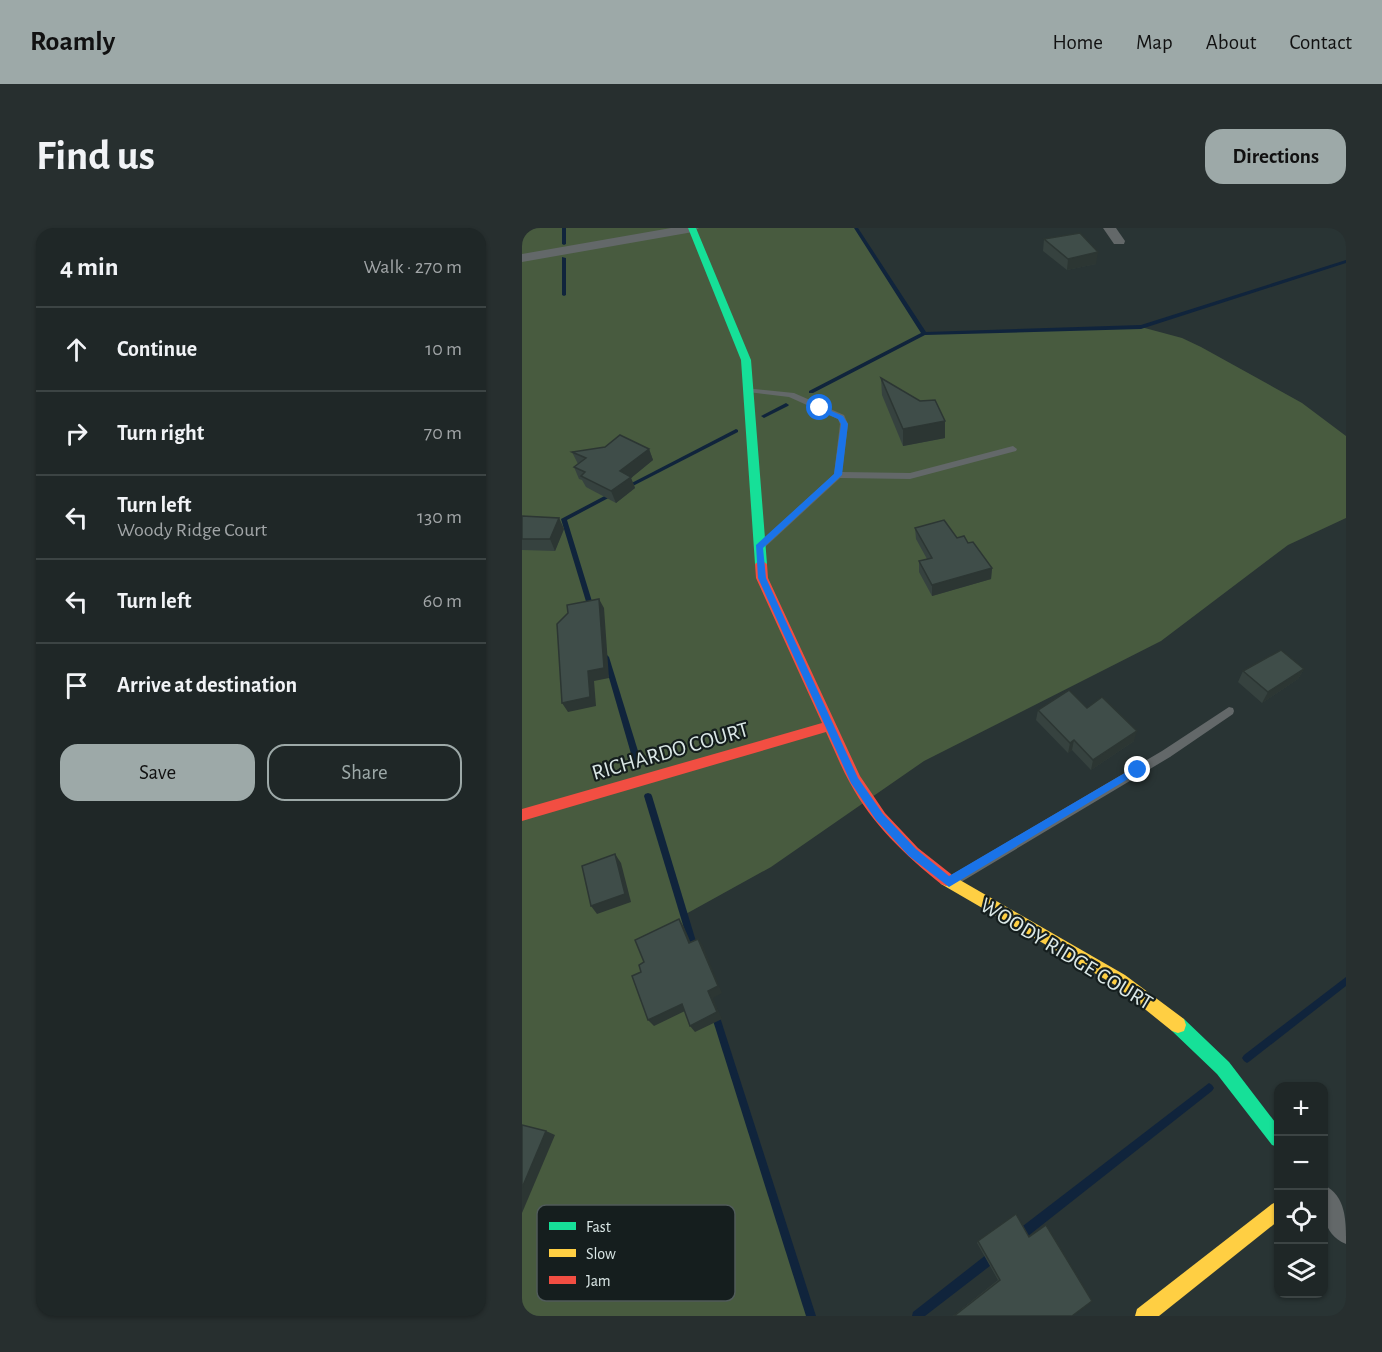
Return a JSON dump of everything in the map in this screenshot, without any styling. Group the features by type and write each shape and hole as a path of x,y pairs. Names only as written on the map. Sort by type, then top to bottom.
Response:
{"street":[{"path":"522,258 693,228"},
{"name":"WOODY RIDGE COURT","path":"693,228 746,360 762,578 769,598 855,780 880,817 913,853 949,882 1120,980 1163,1011 1223,1068 1276,1136"},
{"path":"1109,228 1119,241"},
{"name":"RICHARDO COURT","path":"522,815 829,726"},
{"path":"1328,1206 1346,1230"},
{"path":"1144,1316 1274,1213"}],"lane":[{"path":"748,390 791,395 841,417 844,424 838,475 759,547"},
{"path":"838,475 910,476 1013,449"},
{"path":"949,882 1166,754 1229,711"}],"green space":[{"path":"522,228 855,228 924,334 1141,327 1182,338 1201,347 1302,403 1346,436 1346,518 1288,545 1161,641 924,761 771,867 684,915 811,1316 522,1316"}],"building":[{"path":"1080,233 1098,252 1068,259 1044,239"},
{"path":"881,378 920,401 935,400 945,421 903,429"},
{"path":"620,435 649,449 620,471 631,477 611,491 581,476 585,472 574,467 586,458 572,452 605,447"},
{"path":"522,516 559,518 550,539 522,539"},
{"path":"944,520 957,538 964,536 968,543 973,542 992,568 932,585 919,561 932,558 915,528"},
{"path":"599,599 604,668 588,671 590,697 562,703 557,624 568,613 567,605"},
{"path":"1281,650 1304,669 1268,692 1243,671"},
{"path":"1069,690 1087,708 1102,697 1137,731 1093,760 1074,740 1070,743 1038,710"},
{"path":"615,854 625,894 591,906 582,866"},
{"path":"679,919 689,943 698,939 718,986 708,991 717,1012 690,1026 682,1004 648,1020 632,976 641,972 639,965 644,962 635,940"},
{"path":"522,1125 546,1131 522,1188"},
{"path":"1016,1214 1029,1237 1046,1225 1092,1301 1072,1316 954,1316 1000,1280 978,1241"}],"waterway":[{"path":"564,228 564,244"},
{"path":"856,228 924,334"},
{"path":"564,258 564,295"},
{"path":"924,334 1141,327 1346,261"},
{"path":"811,392 924,334"},
{"path":"764,416 786,405"},
{"path":"625,488 736,431"},
{"path":"591,608 564,519 614,493"},
{"path":"606,657 638,764"},
{"path":"648,796 694,948"},
{"path":"1247,1058 1346,981"},
{"path":"714,1011 811,1316"},
{"path":"1019,1236 1209,1088"},
{"path":"917,1316 995,1255"}],"traffic: fast":[{"path":"692,228 746,360 761,564"},
{"path":"1178,1025 1223,1068 1276,1136"}],"traffic: slow":[{"path":"946,879 1120,980 1178,1025"},
{"path":"1144,1316 1274,1213"}],"traffic: jam":[{"path":"761,564 762,578 855,780 880,817 913,853 946,879"},
{"path":"522,815 829,726"}],"route":[{"path":"820,408 841,417 844,424 838,475 793,519 759,547 762,578 814,696 855,780 880,817 913,853 949,882 1012,847 1138,770"}]}
